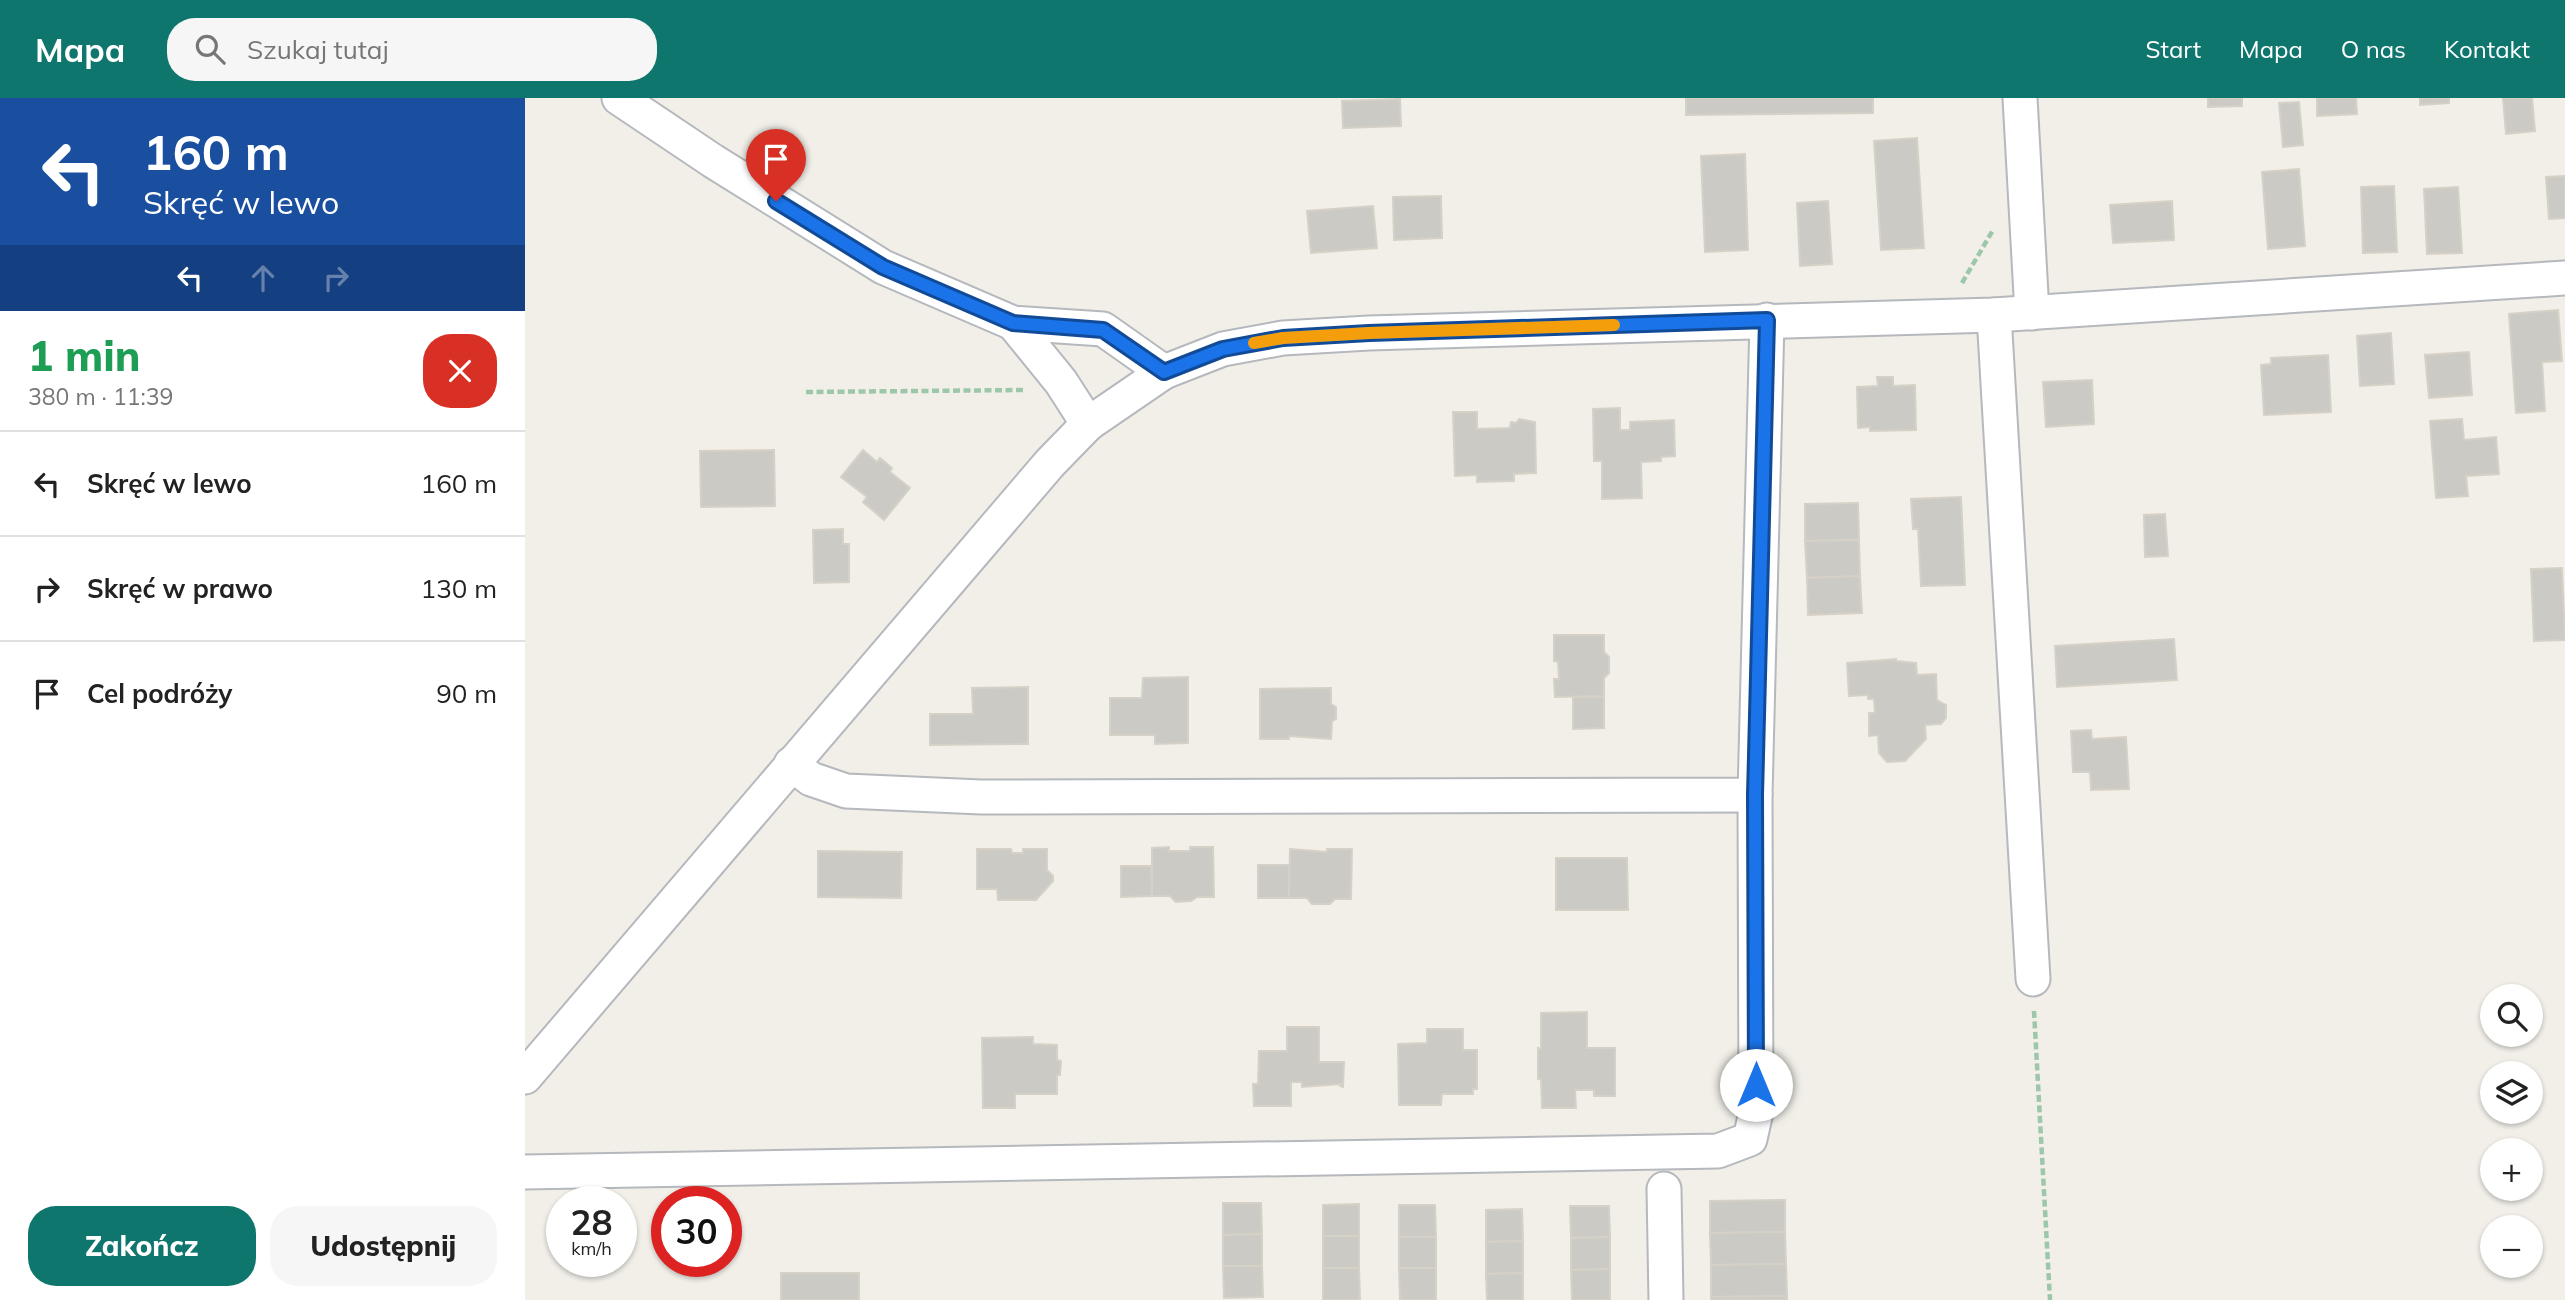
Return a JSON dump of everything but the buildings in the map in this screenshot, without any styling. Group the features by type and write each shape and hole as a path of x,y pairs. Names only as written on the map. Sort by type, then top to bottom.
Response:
{"street":[{"path":"619,98 713,161 883,267 1013,323 1103,330 1164,372"},
{"path":"2020,98 2032,313"},
{"path":"525,1077 1050,463 1089,424 1164,372 1223,349 1283,338 1383,332 1767,320 1994,316 2565,278"},
{"path":"1994,316 2033,979"},
{"path":"525,1172 1718,1152 1751,1139 1756,1112 1755,795 1767,320"},
{"path":"1013,323 1089,424"},
{"path":"791,764 811,779 846,791 981,797 1755,795"},
{"path":"1664,1189 1666,1300"}],"path":[{"path":"1943,317 1999,221 2027,219"},
{"path":"806,392 1066,390"},
{"path":"2033,979 2050,1300"}],"slow traffic":[{"path":"1254,343 1283,338 1369,333 1614,325"}],"route":[{"path":"776,201 883,267 1013,323 1103,330 1164,372 1223,349 1283,338 1767,320 1755,795 1756,1085"}]}
